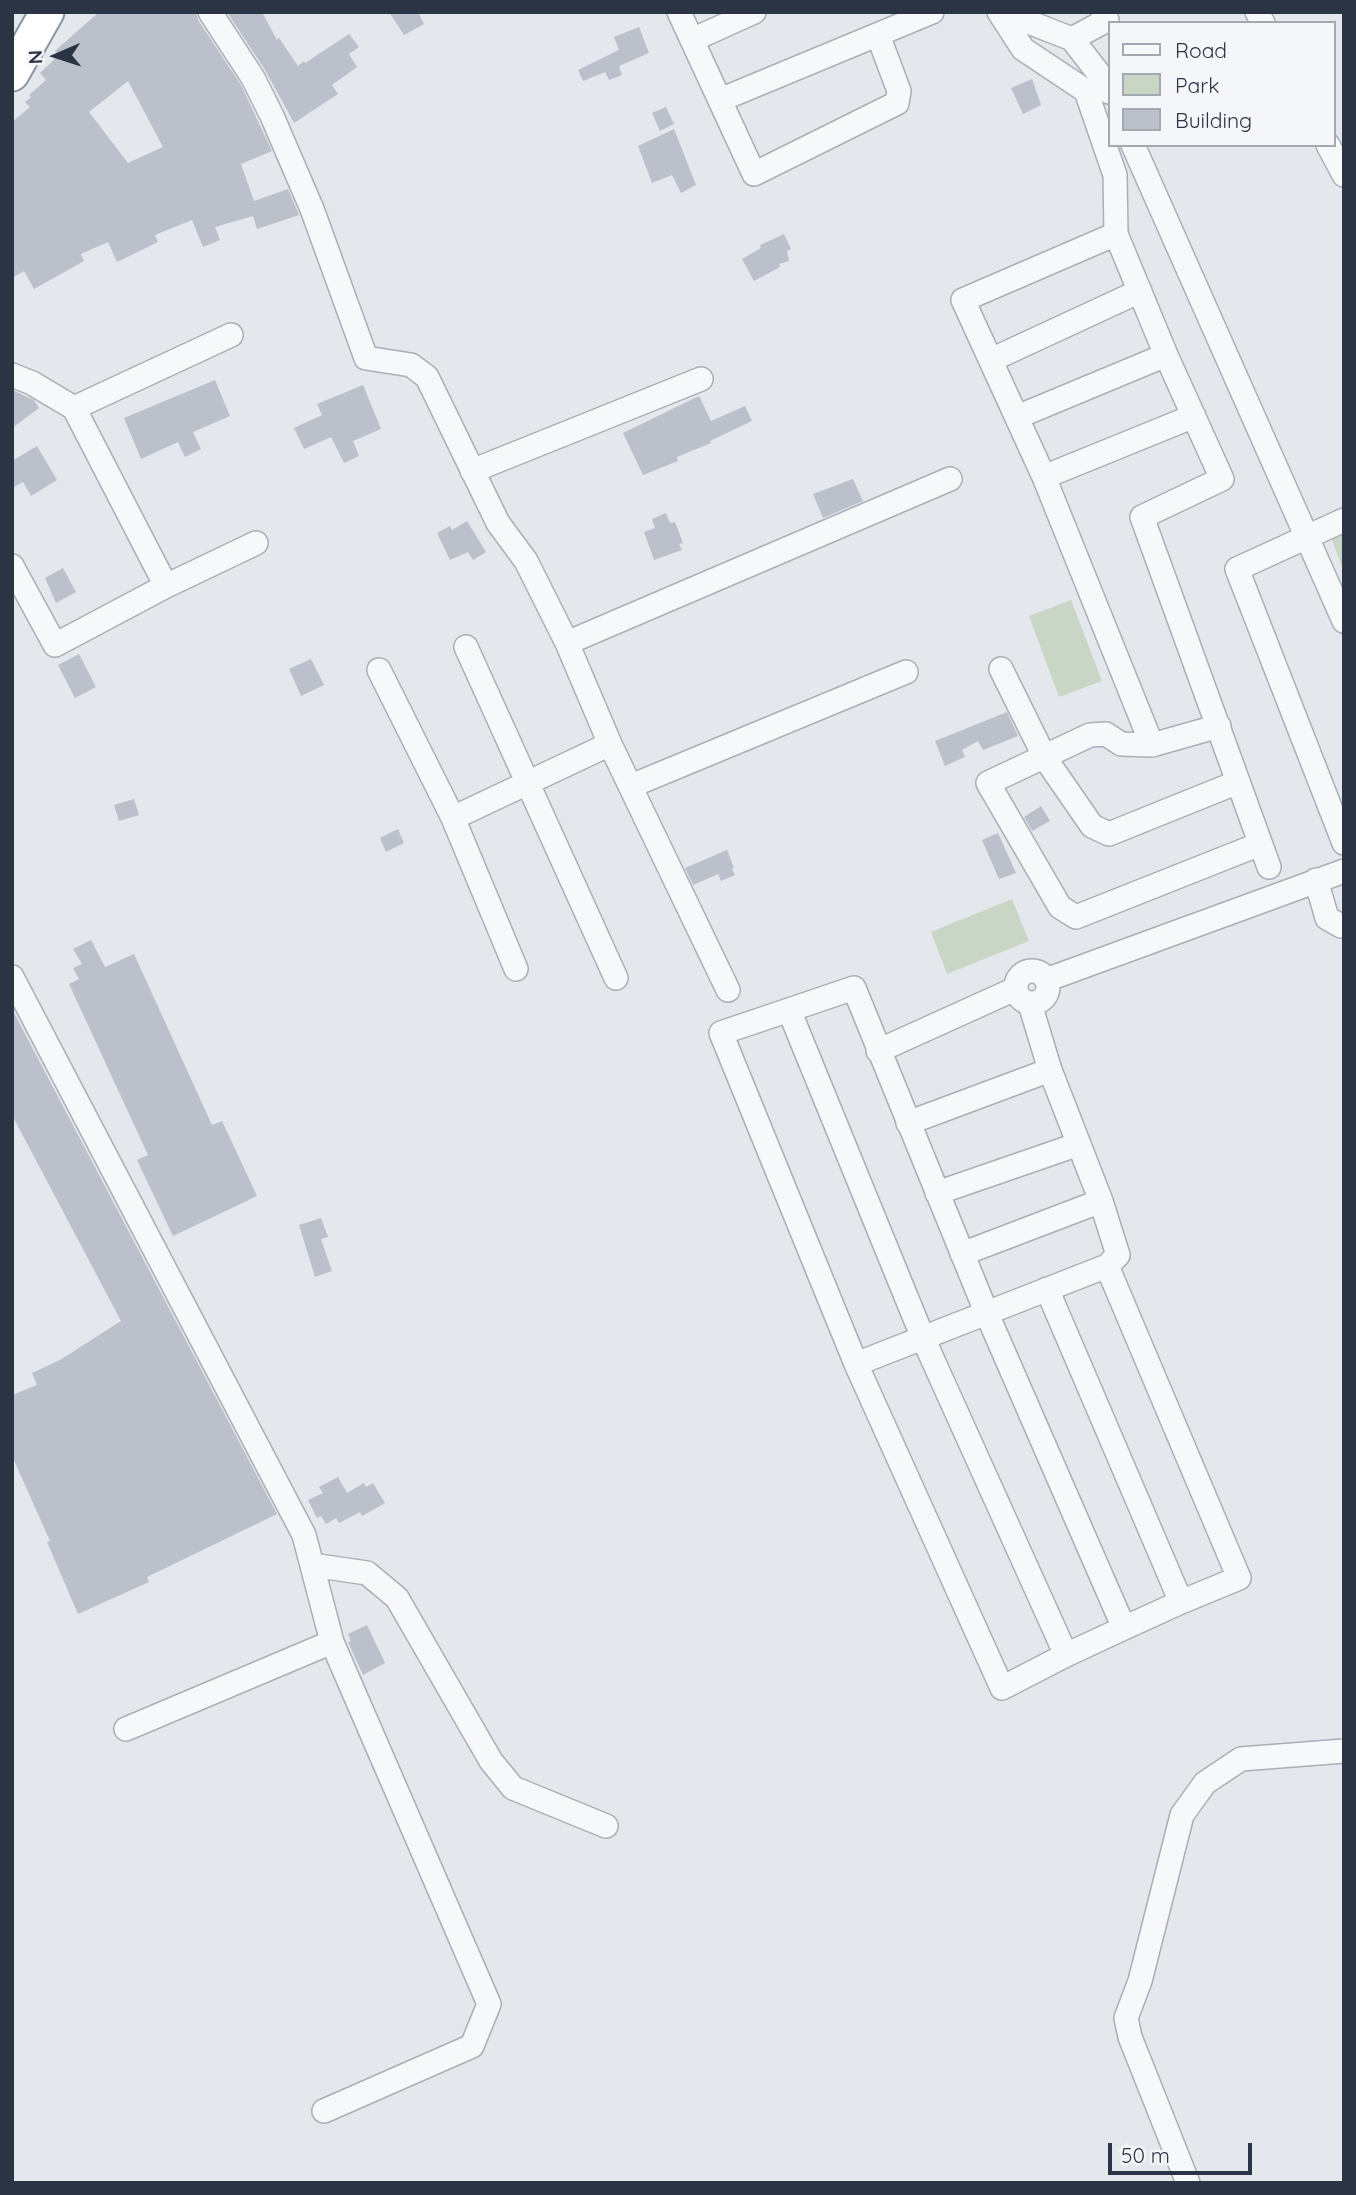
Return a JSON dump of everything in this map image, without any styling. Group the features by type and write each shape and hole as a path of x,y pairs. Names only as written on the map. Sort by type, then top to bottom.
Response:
{"highway":[{"path":"12,74 47,12"}],"street":[{"path":"210,12 253,78 272,117 312,209 366,358 411,365 427,377 498,523 526,561 567,643 610,744 727,989"},
{"path":"679,12 754,174 897,103 900,91 878,35"},
{"path":"692,40 754,12"},
{"path":"720,100 932,12"},
{"path":"1001,12 1072,39 1103,79 1108,90"},
{"path":"1001,12 1023,49 1086,91 1115,175 1116,234 1166,355 1222,479 1142,517 1269,867"},
{"path":"1072,39 1107,20 1103,12"},
{"path":"1134,147 1344,621"},
{"path":"1329,147 1344,175"},
{"path":"1116,234 963,300 1044,477 1152,745"},
{"path":"990,360 1140,291"},
{"path":"74,408 231,335"},
{"path":"1017,417 1166,355"},
{"path":"12,375 32,383 74,408 166,586"},
{"path":"472,471 701,379"},
{"path":"1044,477 1194,416"},
{"path":"567,643 950,479"},
{"path":"1344,520 1237,569 1344,843"},
{"path":"12,566 55,645 256,542"},
{"path":"466,647 616,978"},
{"path":"379,670 453,818 516,970"},
{"path":"1001,670 1045,758 1092,826 1109,834 1238,782"},
{"path":"631,786 906,672"},
{"path":"1219,726 1152,745 1121,744 1106,734 1090,735 988,783 1060,907 1076,917 1260,844"},
{"path":"453,818 610,744"},
{"path":"856,1364 1107,1266 1118,1255 1101,1201 1050,1070 1018,978 1027,971 1038,972 1046,980 1344,871"},
{"path":"1316,880 1327,918 1344,925"},
{"path":"12,977 304,1535 332,1642 489,2004 472,2046 324,2111"},
{"path":"1107,1266 1239,1578 1124,1628 1002,1688 856,1364 721,1033 854,988 987,1314 1124,1628"},
{"path":"878,1051 1023,996"},
{"path":"789,1010 923,1338 1066,1655"},
{"path":"908,1123 1050,1070"},
{"path":"937,1193 1079,1144"},
{"path":"962,1254 1101,1201"},
{"path":"1046,1289 1181,1602"},
{"path":"312,1565 367,1573 397,1598 491,1761 513,1788 606,1826"},
{"path":"126,1729 332,1642"},
{"path":"1188,2183 1130,2037 1126,2018 1140,1981 1182,1815 1205,1783 1241,1759 1344,1751"}],"green space":[{"path":"1344,529 1344,573 1330,534"},
{"path":"1071,600 1102,681 1059,697 1029,616"},
{"path":"1012,899 1029,941 947,974 931,932"}],"building":[{"path":"99,12 196,12 198,20 241,85 272,151 241,164 254,201 288,189 299,215 257,229 253,216 215,227 220,240 203,247 192,220 155,235 158,242 117,262 108,242 81,254 84,261 34,289 24,271 12,278 12,122 30,107 25,102 46,80 40,73 59,55 55,51","holes":["128,81 163,147 128,163 89,112"]},
{"path":"227,12 262,12 277,40 279,38 298,66 349,34 359,47 349,54 357,67 332,85 338,94 294,123 265,70"},
{"path":"389,12 418,12 424,24 404,35"},
{"path":"639,27 649,53 619,66 622,75 609,80 605,72 583,81 578,70 619,50 614,37"},
{"path":"1032,79 1041,105 1023,114 1011,88"},
{"path":"666,107 674,124 660,131 652,113"},
{"path":"674,129 696,185 681,193 672,175 652,183 638,146"},
{"path":"784,234 791,249 787,251 789,261 779,264 780,267 754,281 742,259 761,248 760,245"},
{"path":"215,380 230,416 193,432 201,449 185,457 178,442 141,459 124,418"},
{"path":"363,385 381,429 353,441 359,456 344,463 331,437 304,449 294,428 322,415 317,404"},
{"path":"12,390 34,400 39,408 12,428"},
{"path":"699,396 711,421 745,406 752,421 677,457 678,461 643,475 623,433"},
{"path":"37,446 57,480 31,496 23,482 12,488 12,461"},
{"path":"853,479 863,501 823,518 813,494"},
{"path":"666,513 670,523 675,522 683,543 679,544 682,550 654,560 644,532 655,528 652,519"},
{"path":"467,521 486,552 473,560 468,552 450,560 437,533 450,526 452,530"},
{"path":"63,568 76,592 56,603 45,578"},
{"path":"79,654 96,687 75,698 58,665"},
{"path":"311,659 324,685 301,696 289,669"},
{"path":"1007,712 1018,736 983,750 978,741 962,750 965,757 945,766 935,741"},
{"path":"134,799 139,815 119,821 114,805"},
{"path":"1041,806 1050,821 1032,831 1024,817"},
{"path":"398,829 404,843 386,852 380,838"},
{"path":"998,833 1016,873 999,879 982,840"},
{"path":"727,850 735,875 721,881 718,874 693,885 685,868"},
{"path":"91,940 105,967 134,954 212,1125 222,1121 257,1196 173,1236 137,1160 148,1155 69,984 79,979 73,968 82,964 73,949"},
{"path":"12,1009 277,1514 147,1577 149,1582 78,1614 47,1542 50,1541 12,1456 12,1395 37,1385 32,1373 60,1360 121,1321 12,1115"},
{"path":"321,1218 328,1237 321,1239 332,1271 315,1277 299,1225"},
{"path":"338,1477 347,1493 364,1483 366,1487 373,1483 385,1503 362,1516 360,1512 339,1523 336,1518 326,1524 321,1516 317,1518 308,1500 323,1493 319,1487"},
{"path":"367,1625 385,1663 363,1675 348,1642 351,1641 348,1634"}]}
